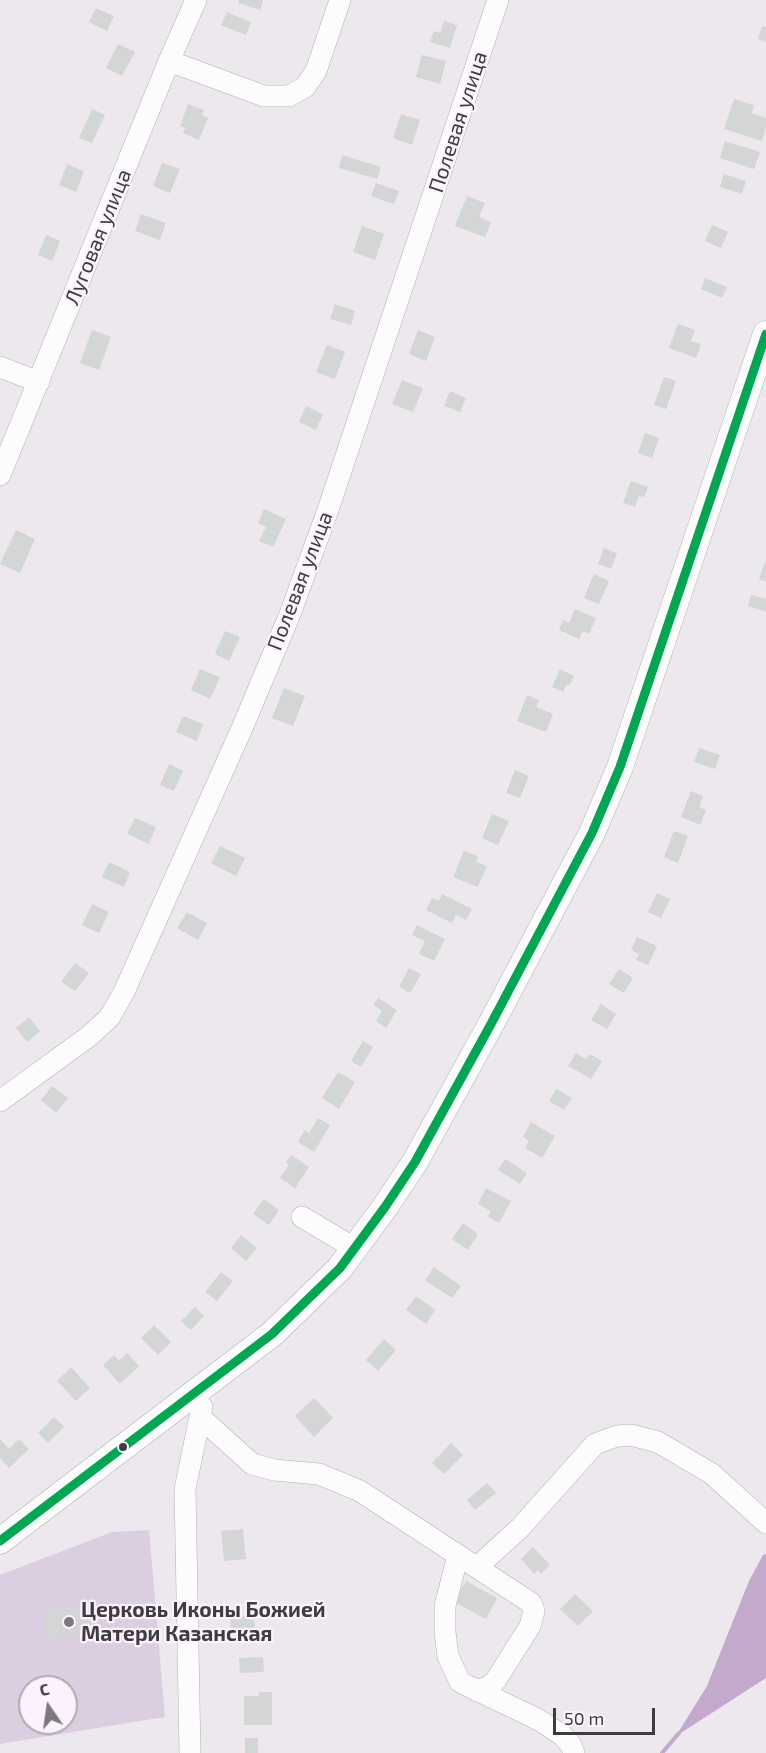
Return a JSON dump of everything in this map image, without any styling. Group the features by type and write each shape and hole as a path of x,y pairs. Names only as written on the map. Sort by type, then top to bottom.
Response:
{"main road":[{"path":"0,1541 272,1334 339,1268 385,1207 415,1161 592,833 621,767 766,334"}],"street":[{"name":"Луговая улица","path":"0,475 196,0"},
{"path":"170,61 264,96 289,96 305,87 316,71 340,0"},
{"name":"Полевая улица","path":"0,1101 88,1037 108,1018 123,992 243,726 290,614 328,510 498,0"},
{"path":"0,367 39,382"},
{"path":"302,1217 354,1248"},
{"path":"190,1753 185,1489 207,1383"},
{"path":"200,1417 252,1464 274,1470 319,1474 360,1491 531,1603 534,1611 530,1626 496,1680 490,1686 477,1691"},
{"path":"477,1567 520,1528 595,1444 617,1436 631,1435 658,1442 712,1474 766,1523"},
{"path":"458,1555 445,1606 445,1632 448,1656 460,1682 539,1720 562,1735 571,1744 574,1753"}],"shaded area":[{"path":"149,1530 165,1717 78,1731 78,1675 18,1675 18,1735 55,1735 0,1744 0,1575 112,1532"},
{"path":"766,1554 766,1678 676,1736 707,1686 749,1581 763,1555"}],"building":[{"path":"239,0 263,0 260,10 238,3"},
{"path":"96,8 114,16 107,31 89,22"},
{"path":"227,12 251,22 246,35 221,25"},
{"path":"444,21 457,25 450,48 430,42 434,31 440,33"},
{"path":"762,26 766,27 766,42 758,39"},
{"path":"118,44 135,52 122,76 106,68"},
{"path":"422,55 446,61 440,84 416,77"},
{"path":"734,99 754,105 752,113 766,118 762,141 724,129"},
{"path":"188,104 204,110 202,115 208,118 199,140 183,133 185,128 180,126"},
{"path":"92,109 105,115 92,143 79,138"},
{"path":"401,114 420,120 412,145 393,138"},
{"path":"725,141 760,152 754,169 720,158"},
{"path":"342,155 381,167 377,179 339,168"},
{"path":"162,163 180,169 170,193 153,186"},
{"path":"67,164 84,171 76,192 59,185"},
{"path":"724,174 746,181 742,194 720,187"},
{"path":"376,183 399,191 394,204 371,196"},
{"path":"467,196 485,203 479,217 491,222 485,237 455,226"},
{"path":"141,214 166,223 160,240 135,231"},
{"path":"712,225 728,232 721,248 705,241"},
{"path":"362,226 384,234 375,260 353,252"},
{"path":"46,235 60,241 52,261 38,255"},
{"path":"705,278 727,287 722,298 701,289"},
{"path":"335,304 355,311 351,325 330,319"},
{"path":"678,324 695,330 691,341 701,344 696,358 669,348"},
{"path":"92,330 111,337 99,370 80,363"},
{"path":"418,330 435,337 426,361 409,354"},
{"path":"327,345 345,352 335,379 316,372"},
{"path":"664,377 676,381 666,409 654,405"},
{"path":"402,380 423,388 413,412 392,404"},
{"path":"450,391 466,398 460,412 444,406"},
{"path":"306,406 323,414 316,430 299,422"},
{"path":"645,433 659,438 652,458 638,453"},
{"path":"631,481 648,487 644,497 639,496 635,507 623,503"},
{"path":"264,509 286,519 273,547 259,541 266,527 258,523"},
{"path":"16,530 35,539 20,573 0,564"},
{"path":"604,548 617,553 611,569 598,564"},
{"path":"766,560 766,582 759,579"},
{"path":"594,574 609,581 599,604 584,598"},
{"path":"751,595 766,599 766,612 748,606"},
{"path":"575,609 596,618 589,634 583,631 579,639 559,630 563,620 569,623"},
{"path":"225,631 240,637 229,661 215,654"},
{"path":"200,669 220,677 210,699 191,690"},
{"path":"560,669 574,676 570,685 567,684 563,692 552,687"},
{"path":"284,688 305,696 293,726 272,718"},
{"path":"527,695 539,700 536,707 553,714 546,732 517,721"},
{"path":"183,716 203,724 197,741 176,732"},
{"path":"699,748 720,755 715,769 694,762"},
{"path":"169,764 183,771 174,791 160,785"},
{"path":"515,770 529,776 520,798 506,793"},
{"path":"691,791 703,796 699,807 706,810 700,825 681,817"},
{"path":"492,814 509,821 498,845 482,838"},
{"path":"135,818 156,827 149,844 127,834"},
{"path":"674,831 688,836 678,863 664,857"},
{"path":"220,846 245,858 236,876 211,863"},
{"path":"464,851 478,856 476,862 487,866 478,887 453,877"},
{"path":"109,862 130,872 124,887 102,877"},
{"path":"657,893 670,899 661,918 648,912"},
{"path":"442,894 472,909 466,920 456,915 452,923 426,910 432,898 439,901"},
{"path":"92,904 109,912 99,933 82,925"},
{"path":"187,912 207,923 198,940 177,928"},
{"path":"417,925 445,939 434,961 419,954 425,941 412,935"},
{"path":"637,937 657,946 648,965 636,960 639,954 631,950"},
{"path":"75,963 89,973 75,991 61,982"},
{"path":"409,968 421,974 410,993 399,987"},
{"path":"619,969 633,978 624,993 609,984"},
{"path":"378,998 397,1010 386,1028 376,1021 382,1011 373,1005"},
{"path":"601,1004 616,1014 607,1029 591,1020"},
{"path":"29,1017 40,1031 27,1042 16,1028"},
{"path":"363,1041 373,1047 361,1067 351,1061"},
{"path":"576,1053 586,1059 590,1054 602,1061 591,1079 568,1066"},
{"path":"338,1072 355,1082 339,1109 322,1098"},
{"path":"52,1086 68,1098 56,1113 41,1100"},
{"path":"556,1089 572,1098 564,1110 549,1101"},
{"path":"318,1118 330,1125 314,1152 298,1142 305,1130 309,1133"},
{"path":"531,1122 555,1136 542,1158 525,1148 529,1141 523,1137"},
{"path":"291,1155 309,1167 295,1188 280,1178 289,1165 286,1162"},
{"path":"505,1159 527,1173 520,1184 498,1170"},
{"path":"486,1188 511,1201 499,1223 488,1217 491,1211 478,1204"},
{"path":"264,1199 279,1210 269,1225 253,1214"},
{"path":"463,1223 478,1234 468,1250 452,1239"},
{"path":"241,1235 257,1248 246,1261 231,1248"},
{"path":"434,1267 461,1286 452,1298 425,1280"},
{"path":"221,1272 233,1281 217,1301 205,1292"},
{"path":"416,1296 435,1310 426,1324 406,1310"},
{"path":"195,1307 204,1316 191,1330 181,1321"},
{"path":"154,1325 171,1342 158,1355 141,1338"},
{"path":"384,1339 396,1350 378,1371 366,1360"},
{"path":"127,1353 139,1366 120,1384 103,1365 114,1355 119,1361"},
{"path":"71,1367 90,1388 76,1401 57,1381"},
{"path":"314,1398 333,1418 314,1437 295,1416"},
{"path":"54,1417 64,1427 48,1443 38,1433"},
{"path":"0,1439 9,1449 19,1439 29,1449 9,1468 0,1458"},
{"path":"451,1443 463,1455 444,1474 432,1463"},
{"path":"487,1483 496,1493 475,1510 467,1500"},
{"path":"243,1529 246,1559 224,1561 221,1531"},
{"path":"533,1547 550,1565 541,1574 538,1570 534,1574 521,1559"},
{"path":"466,1581 497,1598 486,1619 454,1602"},
{"path":"575,1594 593,1611 578,1626 560,1609"},
{"name":"Церковь Иконы Божией Матери Казанская","path":"92,1606 95,1634 45,1639 43,1610"},
{"path":"254,1616 255,1632 231,1634 230,1617"},
{"path":"263,1657 264,1672 240,1673 239,1658"},
{"path":"259,1692 272,1692 272,1725 244,1725 244,1696 259,1696"},
{"path":"245,1738 258,1738 258,1753 245,1753"}],"waterway":[{"path":"662,1753 679,1733"}],"transit line":[{"path":"0,1541 272,1334 340,1268 415,1162 592,833 620,767 766,334"}],"place":[{"name":"Церковь Иконы Божией Матери Казанская","path":"69,1622"}]}
